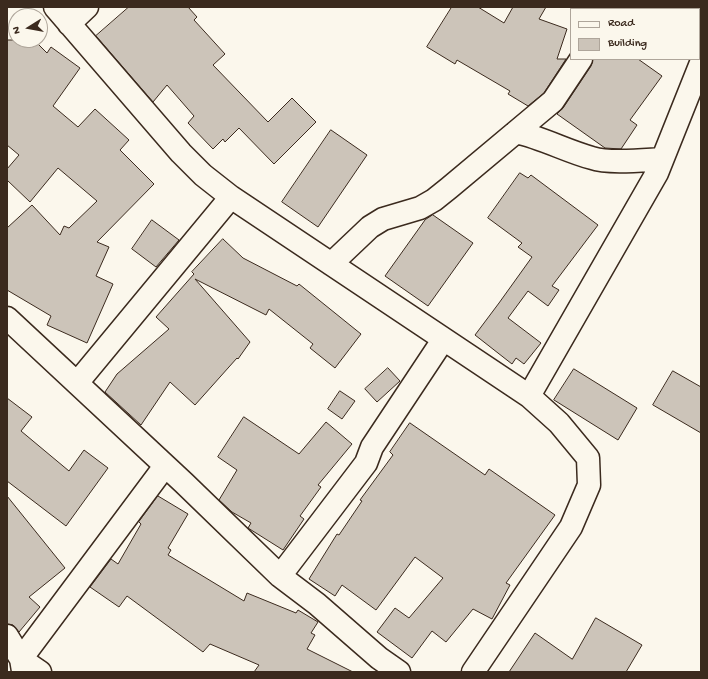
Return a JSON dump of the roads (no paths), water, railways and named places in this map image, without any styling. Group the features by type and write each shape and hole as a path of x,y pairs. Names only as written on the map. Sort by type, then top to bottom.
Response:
{"street":[{"path":"55,7 181,153 203,175 231,197 529,396 558,423 588,458 589,485 571,527 473,672"},
{"path":"69,24 87,7"},
{"path":"331,264 370,227 383,219 420,208 434,200 553,101 580,60"},
{"path":"529,396 657,173 701,63"},
{"path":"516,132 537,137 593,159 662,159"},
{"path":"77,383 231,197"},
{"path":"7,318 280,576 317,604 379,658 399,672"},
{"path":"280,576 366,463 372,447 443,340"},
{"path":"22,666 165,466"},
{"path":"7,636 22,666 40,672"}]}
